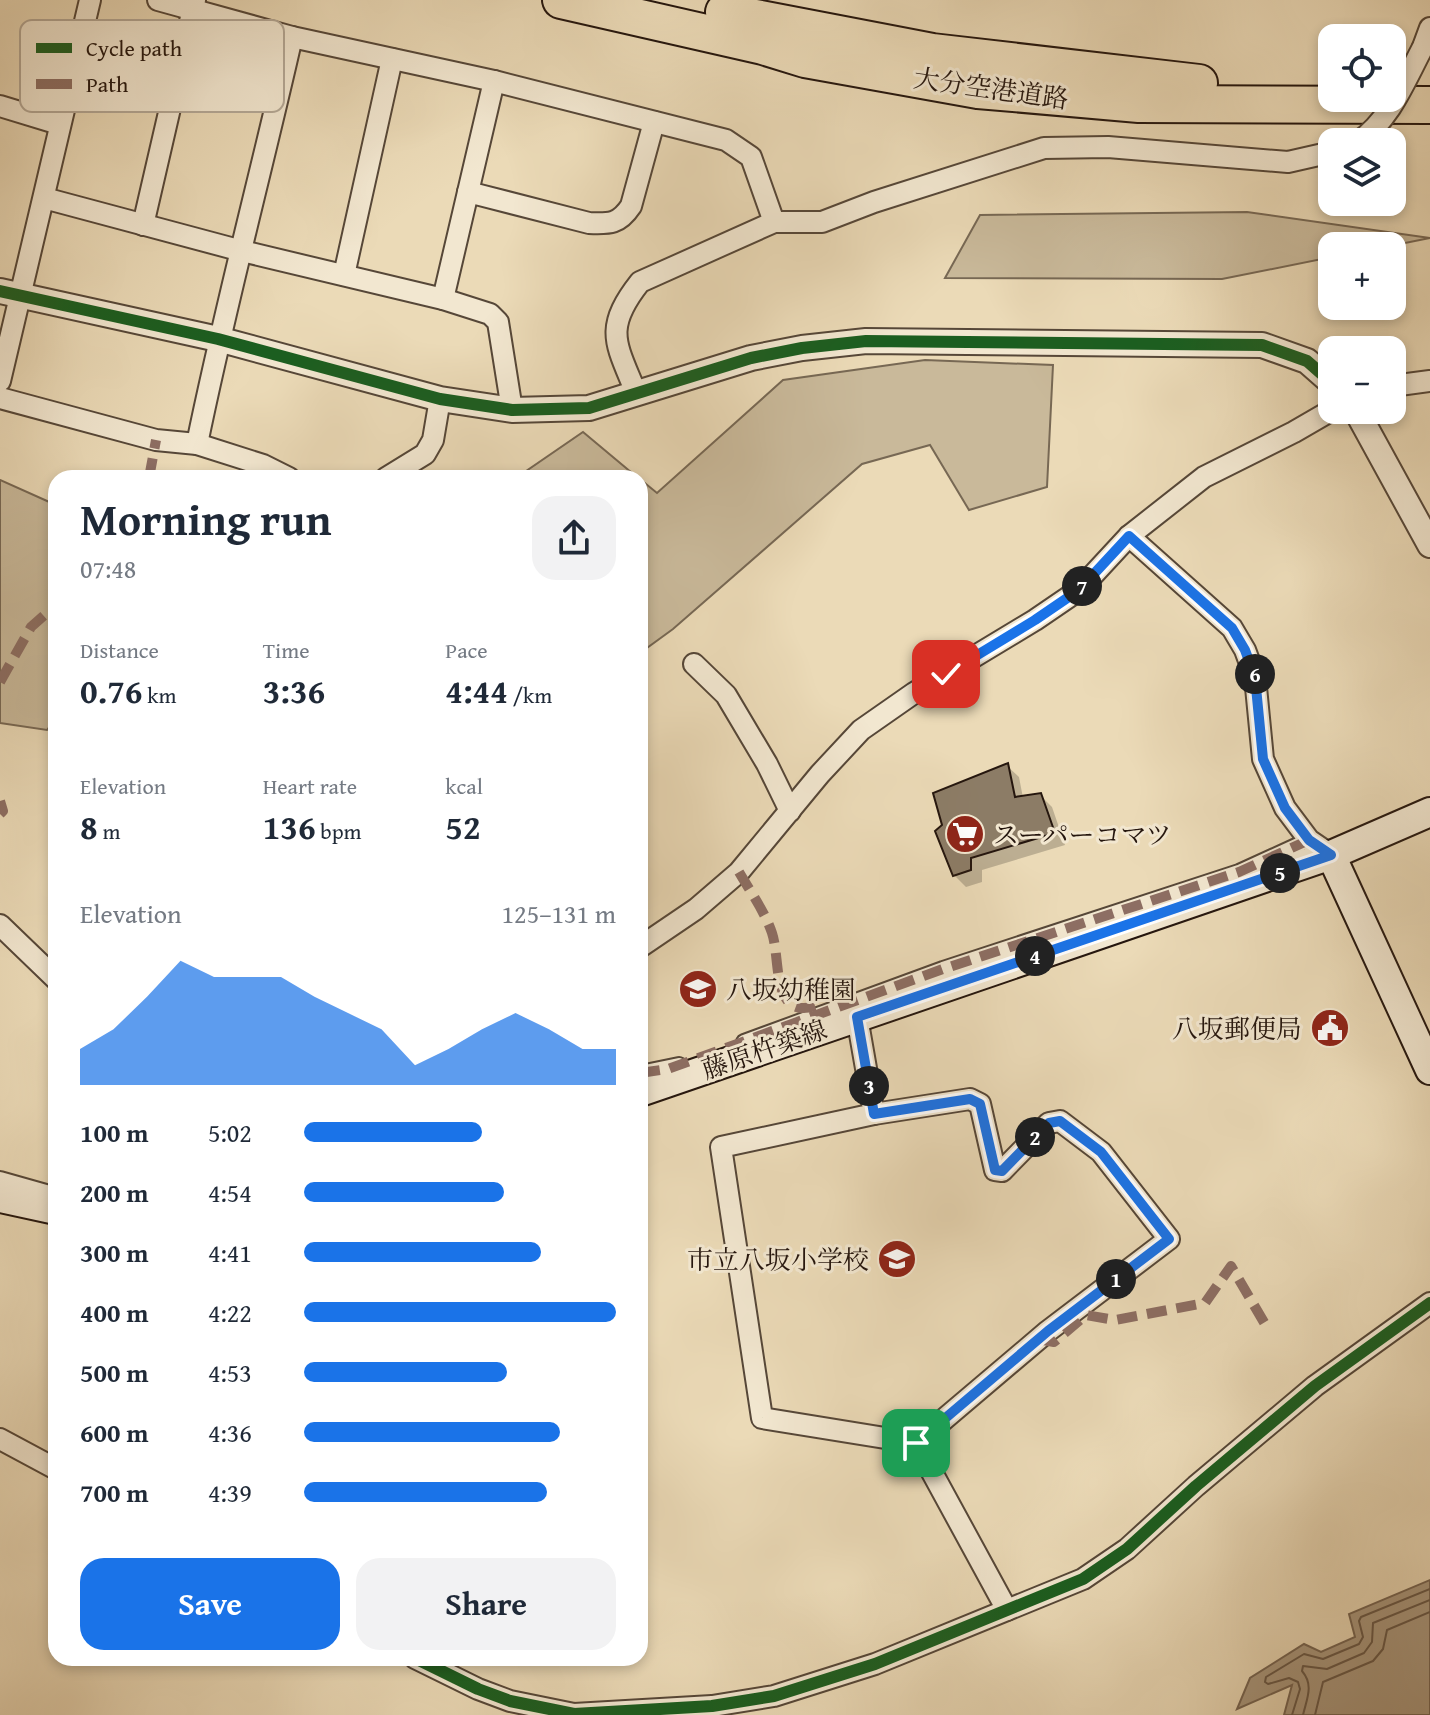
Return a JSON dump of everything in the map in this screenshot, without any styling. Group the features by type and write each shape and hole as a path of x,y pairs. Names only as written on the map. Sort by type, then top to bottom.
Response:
{"highway":[{"name":"大分空港道路","path":"561,0 763,46 805,59 978,90 1139,104 1430,105"},
{"name":"大分空港道路","path":"667,0 932,52 1159,80 1318,89"},
{"path":"1406,93 1430,94"}],"main road":[{"name":"藤原杵築線","path":"648,1089 857,1017 1320,848 1430,812"},
{"path":"1320,848 1430,1070"},
{"path":"0,1198 48,1208"}],"street":[{"path":"85,20 90,0"},
{"path":"158,0 194,5 240,20"},
{"path":"284,34 494,81 726,140 751,157 774,222"},
{"path":"284,71 292,37"},
{"path":"1375,128 1390,109 1426,37"},
{"path":"344,275 392,59"},
{"path":"443,299 494,81"},
{"path":"0,106 59,124"},
{"path":"0,381 10,294 44,198 62,112"},
{"path":"143,225 169,112"},
{"path":"197,444 218,339 274,112"},
{"path":"468,192 589,223 609,224 623,218 631,206 654,122"},
{"path":"636,393 616,344 616,324 626,299 640,282 774,222 822,222 874,202 1044,148 1108,147 1288,162 1318,155"},
{"path":"44,198 242,251 443,299 490,314 498,322 512,410"},
{"path":"10,294 218,339 440,399 512,410 589,408 751,358 802,348 866,341 1262,345 1307,361 1318,371"},
{"path":"1406,384 1430,381"},
{"path":"0,398 156,440 197,444 273,470"},
{"path":"399,470 425,454 433,440 440,399"},
{"path":"648,942 696,909 739,872 820,774 861,730 914,693 1079,590 1129,536 1204,477 1318,418"},
{"path":"1364,424 1430,545"},
{"path":"648,1072 668,1069 943,969 1320,848 1285,808 1263,759 1255,677 1245,650 1232,628 1129,536"},
{"path":"694,664 726,695 767,764 790,811"},
{"path":"0,925 48,971"},
{"path":"857,1017 874,1114"},
{"path":"970,1099 980,1104 995,1170 1002,1171 1049,1123 1060,1121 1101,1152 1169,1239 1048,1331 916,1443 762,1418 721,1147 874,1114 970,1099"},
{"path":"0,1182 48,1197"},
{"path":"431,1666 508,1708 574,1714 712,1706 774,1696 875,1664 1083,1579 1127,1549 1315,1386 1430,1303"},
{"path":"0,1439 48,1465"},
{"path":"916,1443 1007,1610"}],"shaded area":[{"path":"1247,212 1388,232 1318,232 1318,260 1222,279 945,278 980,215"},
{"path":"1406,235 1430,238 1406,243"},
{"path":"925,360 1053,365 1047,487 969,510 930,445 862,464 673,629 648,647 648,486 657,493 783,380"},
{"path":"583,432 628,470 528,470"},
{"path":"0,480 48,501 48,729 0,723"}],"water":[{"path":"1430,1580 1430,1715 1284,1715 1292,1685 1237,1709 1250,1678 1304,1644 1321,1652 1355,1637 1349,1614"}],"building":[{"path":"1008,763 1015,797 1041,793 1055,833 971,858 971,870 953,876 935,831 942,825 933,793"}],"marked path":[{"path":"150,470 156,440"},
{"path":"0,682 31,627 48,612"},
{"path":"0,801 3,811 0,814"},
{"path":"648,1072 668,1069 943,969 1239,872 1309,840"},
{"path":"739,872 772,933 784,996 791,1004 801,1008 815,1006"},
{"path":"1038,1339 1054,1342 1086,1315 1115,1320 1205,1303 1231,1266 1265,1324"}],"cycle path":[{"path":"0,291 218,339 440,399 512,410 589,408 751,358 802,348 866,341 1262,345 1307,361 1318,371"},
{"path":"431,1666 510,1701 574,1714 712,1706 774,1696 875,1664 1083,1579 1127,1549 1315,1386 1430,1303"}],"place":[{"name":"スーパーコマツ","path":"965,834"},
{"name":"八坂幼稚園","path":"698,989"},
{"name":"八坂郵便局","path":"1330,1028"},
{"name":"市立八坂小学校","path":"897,1259"}],"route":[{"path":"916,1443 1048,1331 1169,1239 1101,1152 1060,1121 1049,1123 1002,1171 995,1170 980,1104 970,1099 874,1114 857,1017 1331,855 1309,840 1285,808 1263,759 1255,677 1245,650 1232,628 1129,536 1079,590 946,674"}]}
